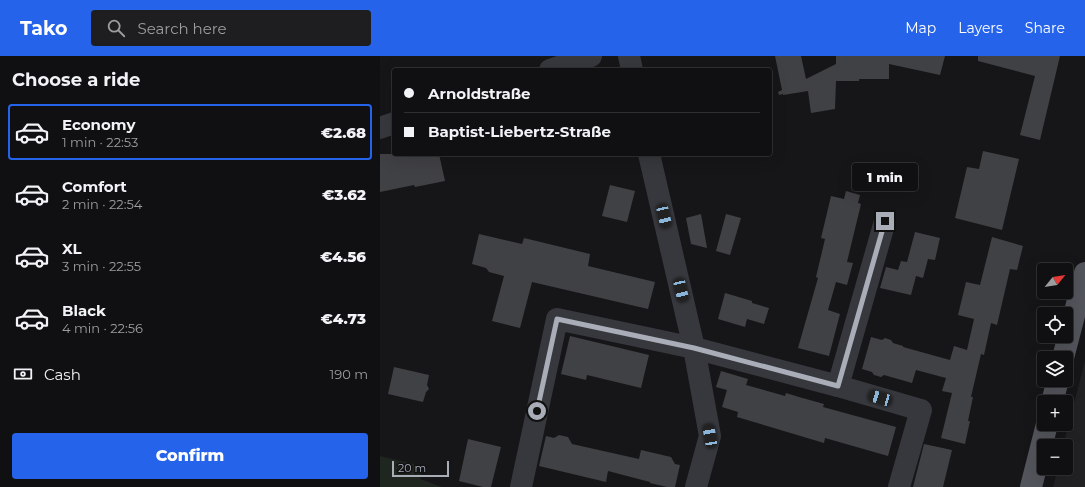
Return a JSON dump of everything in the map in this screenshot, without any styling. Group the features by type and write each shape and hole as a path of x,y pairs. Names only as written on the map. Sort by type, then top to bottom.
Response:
{"main road":[{"path":"1065,351 1085,273"},
{"path":"1031,487 1045,431"}],"street":[{"path":"556,68 591,56"},
{"path":"629,56 632,68"},
{"path":"380,128 392,124"},
{"path":"649,156 694,348 710,436 696,487"},
{"path":"838,386 885,221"},
{"path":"521,487 557,319 694,348 838,386 921,410 899,487"}],"shaded area":[{"path":"1085,361 1085,487 1053,487 1056,475 1073,475 1073,439 1065,439 1067,431 1073,431 1073,407"},
{"path":"380,456 422,466 420,479 442,487 380,487"}],"building":[{"path":"775,56 801,56 806,79 836,64 836,56 945,56 940,75 889,64 889,79 836,81 835,109 811,113 808,91 779,95 778,92 782,90"},
{"path":"978,56 1060,56 1040,140 1020,135 1035,76 978,61"},
{"path":"983,151 1019,159 1002,230 955,218 967,167 979,169"},
{"path":"380,154 392,154 392,156 439,156 445,181 415,187 414,185 380,192"},
{"path":"610,185 635,191 627,222 602,216"},
{"path":"846,191 860,195 858,203 861,204 847,262 853,263 847,285 836,282 828,310 840,314 829,356 798,348 818,278 816,277 825,239 821,238 831,196 844,199"},
{"path":"701,214 707,248 691,244 686,218"},
{"path":"726,214 741,218 730,255 716,251"},
{"path":"915,232 940,238 935,260 928,259 923,278 916,276 911,295 880,288 886,267 898,270 901,261 907,262"},
{"path":"479,234 522,244 524,238 590,254 588,266 655,282 648,309 532,282 520,328 492,321 504,276 489,272 486,268 472,264"},
{"path":"992,237 1023,246 1017,270 1010,269 997,325 991,323 984,355 981,354 971,397 973,397 968,421 970,421 965,444 941,438 952,393 942,391 946,378 916,370 912,383 884,375 881,377 862,369 871,337 882,340 885,338 903,347 950,360 954,346 967,350 974,319 958,315 966,282 980,285"},
{"path":"725,293 769,308 764,324 747,319 745,327 718,319"},
{"path":"570,336 649,355 641,388 587,375 586,380 561,374"},
{"path":"394,367 429,375 427,385 429,389 426,392 423,402 388,394"},
{"path":"721,371 748,379 746,385 785,396 786,393 824,404 823,407 896,427 888,456 825,438 824,443 737,417 738,412 722,407 727,390 716,387"},
{"path":"559,435 568,437 572,444 639,459 641,450 671,457 675,464 680,465 675,487 667,487 650,483 608,471 606,482 539,466 546,436 554,438"},
{"path":"468,439 501,447 491,487 483,487 459,481"},
{"path":"924,444 952,450 943,487 913,487"}],"route":[{"path":"537,411 557,319 694,348 838,386 885,221"}]}
